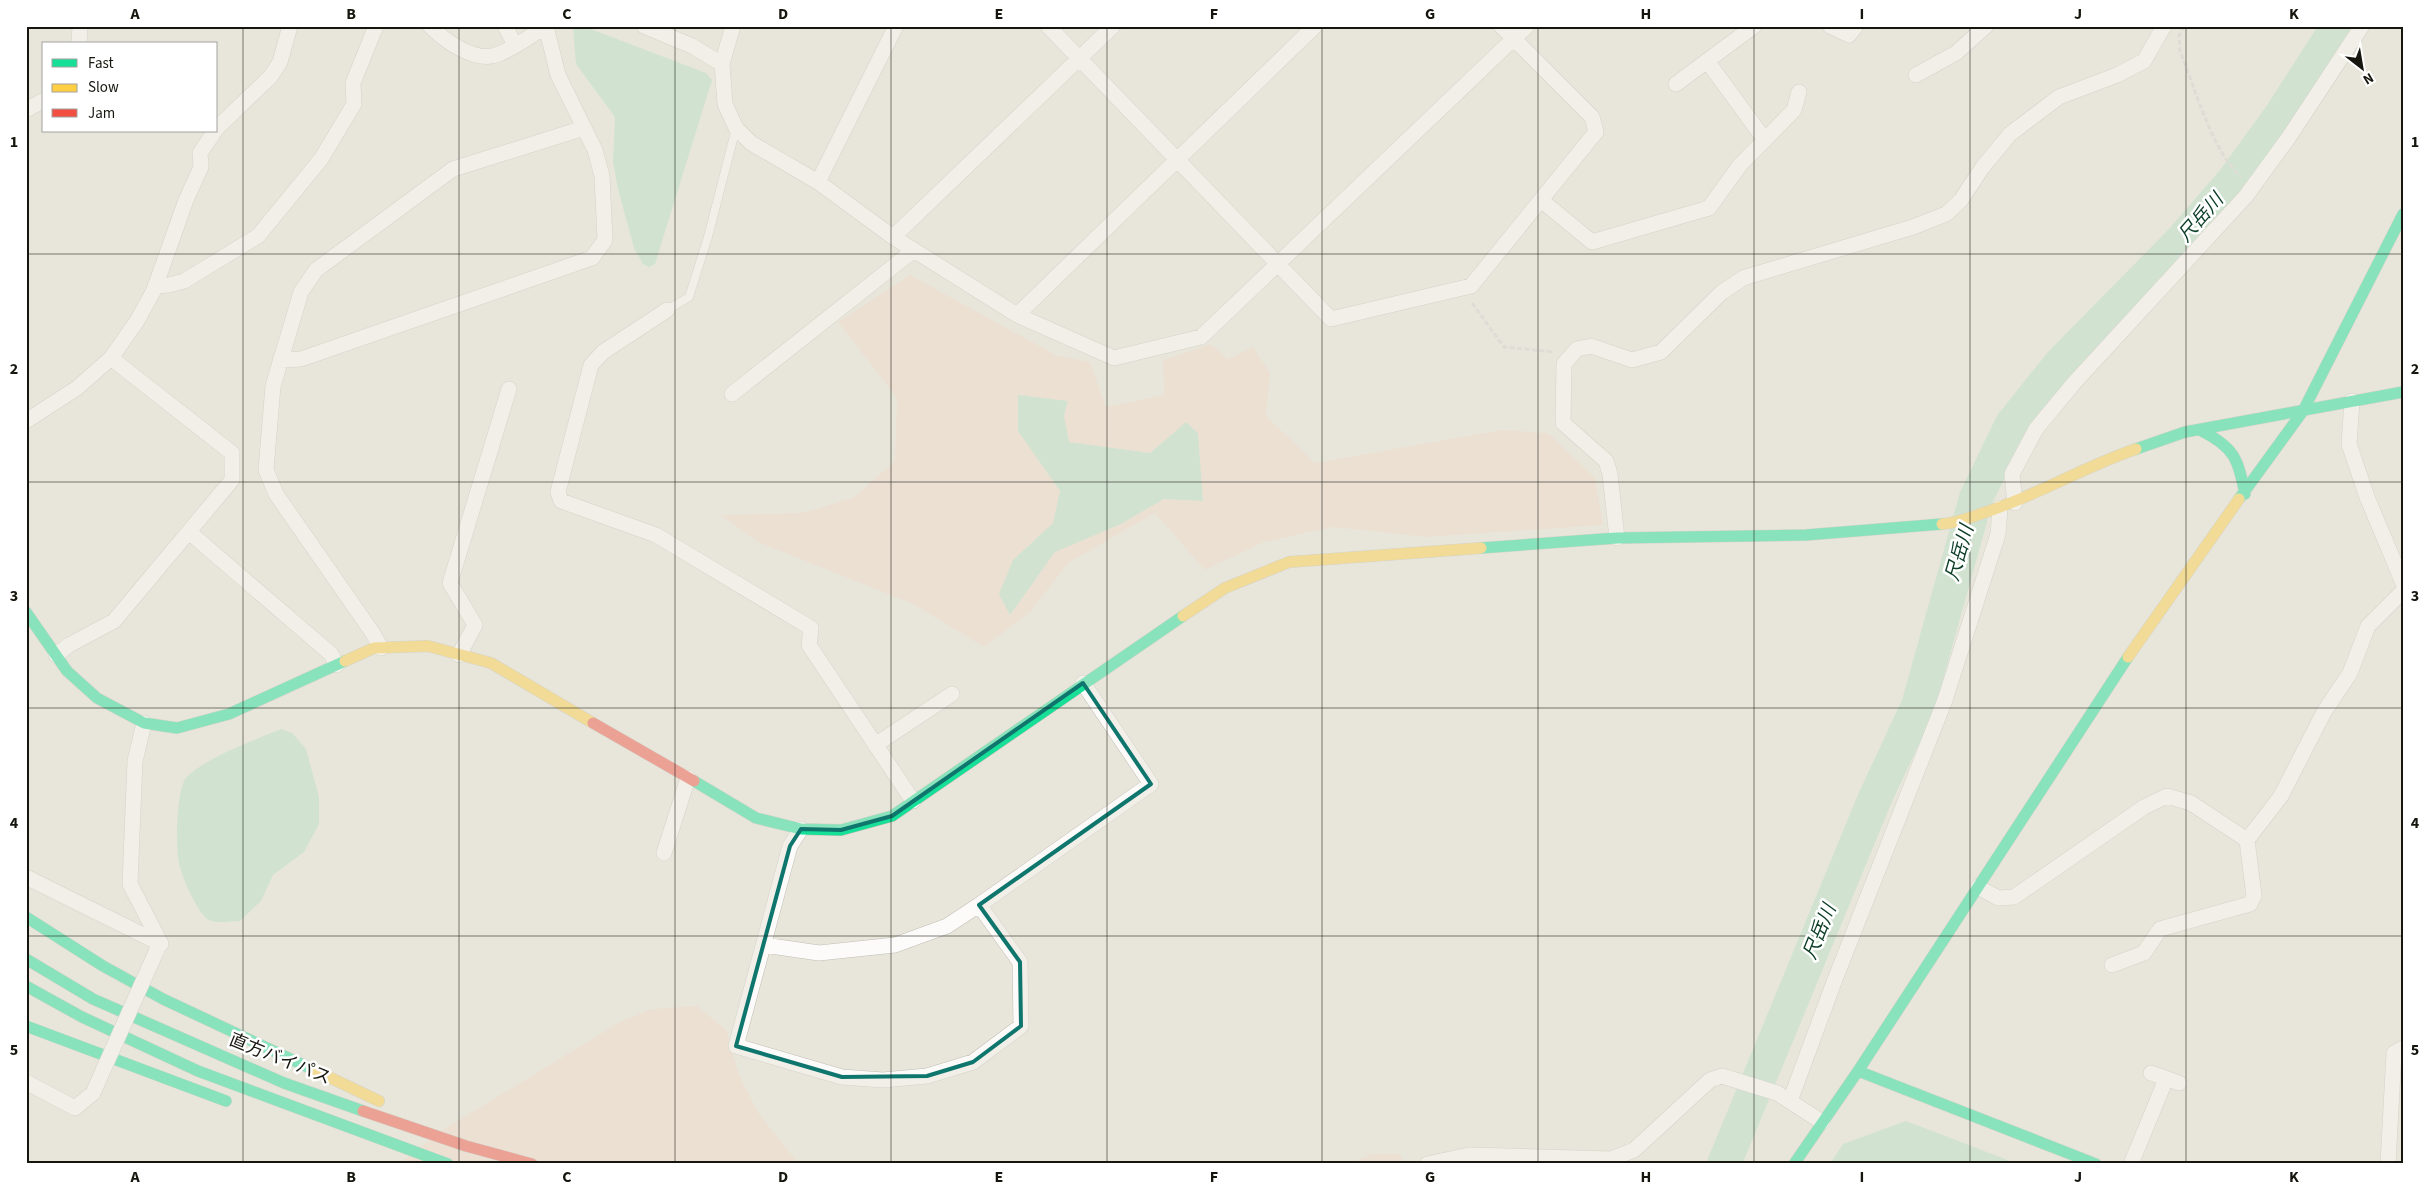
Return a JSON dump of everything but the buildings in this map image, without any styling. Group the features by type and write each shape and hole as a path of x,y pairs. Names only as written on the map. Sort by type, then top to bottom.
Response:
{"main road":[{"path":"1794,1164 1858,1071 2151,622 2245,494 2302,411 2403,214"},
{"path":"26,612 67,670 98,698 144,723 177,728 230,714 374,648 428,646 491,663 756,818 801,829 841,830 892,816 1083,683 1225,588 1289,562 1617,538 1806,535 1954,523 2015,503 2103,460 2185,432 2403,392"},
{"path":"2200,430 2224,441 2238,458 2245,494"},
{"path":"26,917 72,948 183,1010 329,1075 466,1146"},
{"name":"直方バイパス","path":"26,959 93,999 284,1083 466,1146 532,1164"},
{"path":"26,986 82,1017 198,1071 448,1164"},
{"path":"26,1026 234,1104"},
{"path":"1858,1071 2088,1162"},
{"path":"365,1146 448,1164"}],"street":[{"path":"79,42 80,26"},
{"path":"218,127 271,76 280,62 290,26"},
{"path":"155,286 169,286 184,281 258,236 316,166 354,104 353,84 376,26"},
{"path":"280,360 301,359 592,258 605,240 602,176 595,150 558,75 547,26 498,55 476,55 444,39 430,26"},
{"path":"505,26 515,45"},
{"path":"644,26 692,46 722,64"},
{"path":"733,26 722,64 725,104 736,128 751,144 818,182 893,237 1017,314 1114,358 1201,338 1527,26"},
{"path":"818,182 896,26"},
{"path":"1048,26 1331,319 1471,286 1596,132 1592,117 1500,26"},
{"path":"893,237 1113,26"},
{"path":"1017,314 1315,26"},
{"path":"1676,84 1754,26"},
{"path":"1830,26 1849,35 1856,26"},
{"path":"1916,75 1956,54 1986,26"},
{"path":"1617,538 1610,474 1606,461 1563,423 1564,364 1577,349 1590,346 1632,360 1661,352 1721,293 1743,278 1913,227 1946,214 1961,200 1982,168 2010,134 2060,97 2117,75 2144,61 2164,26"},
{"path":"2015,503 2012,474 2036,429 2074,383 2246,196 2289,138 2362,26"},
{"path":"1707,61 1765,140"},
{"path":"1541,200 1592,242 1709,208 1740,165 1794,110 1800,92"},
{"path":"26,110 42,101"},
{"path":"381,648 372,632 276,494 266,470 273,386 301,292 316,270 453,169 584,128"},
{"path":"26,421 77,388 111,358 138,321 155,286 200,167 200,152 214,132"},
{"path":"732,394 914,250"},
{"path":"667,310 603,352 592,365 558,492 561,501 656,535 684,550 811,628 808,645 913,802"},
{"path":"56,655 69,645 114,621 232,480 232,453 111,358"},
{"path":"459,655 475,625 450,584 510,390"},
{"path":"2352,402 2349,444 2367,497 2403,583"},
{"path":"1790,1101 1834,982 1946,700 1998,534 1998,509"},
{"path":"189,532 331,654 337,665"},
{"path":"2112,965 2144,953 2160,929 2250,904 2254,896 2247,840 2281,796 2324,712 2350,673 2368,626 2403,591"},
{"path":"764,945 819,953 895,945 947,926 1151,784 1083,683"},
{"path":"875,745 952,694"},
{"path":"26,1082 75,1108 93,1093 159,948 130,884 135,761 144,723"},
{"path":"664,853 688,778"},
{"path":"1978,886 1998,898 2014,897 2144,807 2167,796 2191,803 2247,840"},
{"path":"801,829 790,846 736,1046 842,1077 883,1080 927,1076 973,1062 1021,1026 1020,962 979,905"},
{"path":"26,877 159,948"},
{"path":"2388,1164 2394,1053 2403,1048"},
{"path":"2131,1164 2172,1081 2151,1073"},
{"path":"1427,1164 1469,1155 1611,1159 1634,1150 1710,1080 1722,1076 1777,1093 1822,1122"}],"lane":[{"path":"667,310 689,297 708,237 736,128"}],"path":[{"path":"2184,26 2179,36 2180,51 2218,144 2231,167"},
{"path":"1461,288 1504,347 1573,354"}],"highlighted area":[{"path":"1083,683 1151,784 979,905 1020,962 1021,1026 973,1062 927,1076 842,1077 736,1046 790,846 801,829 841,830 892,816"}],"shaded area":[{"path":"588,28 706,73 712,80 655,264 649,267 643,264 634,248 618,189 613,162 615,117 576,64 573,29"},
{"path":"910,275 1056,355 1090,362 1106,407 1164,395 1163,360 1211,344 1228,359 1253,347 1270,373 1266,416 1315,463 1501,430 1548,433 1595,478 1603,525 1427,537 1333,527 1264,542 1205,570 1155,513 1068,563 1031,611 984,647 913,604 758,542 721,515 801,513 853,498 895,461 897,398 838,322"},
{"path":"1018,395 1068,401 1064,416 1069,442 1150,453 1186,422 1198,433 1203,501 1164,499 1121,524 1055,552 1010,615 999,594 1013,560 1053,523 1060,491 1018,431"},
{"path":"281,729 292,733 306,749 319,797 319,824 304,852 273,875 261,901 240,921 218,922 209,920 202,914 191,894 178,859 177,821 183,784 186,778 205,763 230,750"},
{"path":"697,1006 726,1030 739,1075 759,1114 799,1164 399,1164 441,1131 620,1022 652,1009"},
{"path":"1906,1121 2018,1164 1830,1164 1843,1144"},
{"path":"1373,1154 1400,1154 1404,1164 1346,1164"}],"waterway":[{"name":"尺岳川","path":"1724,1164 1875,798 1918,706 1976,498 2012,424 2060,364 2182,240 2234,180 2281,115 2338,26"}],"traffic: fast":[{"path":"2239,499 2303,411 2403,214"},
{"path":"2136,449 2185,432 2403,392"},
{"path":"2200,430 2220,442 2233,455 2240,471 2245,494"},
{"path":"1481,548 1617,538 1806,535 1942,524"},
{"path":"26,612 67,671 97,698 144,723 177,728 229,714 345,661"},
{"path":"694,781 756,818 801,829 841,830 892,816 1183,616"},
{"path":"1794,1164 1858,1071 2128,657"},
{"path":"26,917 103,966 163,999 314,1070"},
{"path":"26,959 93,999 284,1083 363,1111"},
{"path":"26,986 82,1017 198,1071 448,1164"},
{"path":"26,1026 226,1101"},
{"path":"1858,1071 2096,1164"}],"traffic: slow":[{"path":"1942,524 1953,523 2003,506 2097,464 2136,449"},
{"path":"2128,657 2239,499"},
{"path":"1183,616 1225,588 1289,562 1481,548"},
{"path":"345,661 374,648 428,646 491,663 593,723"},
{"path":"314,1070 379,1101"}],"traffic: jam":[{"path":"593,723 694,781"},
{"path":"363,1111 466,1146 532,1164"}]}
